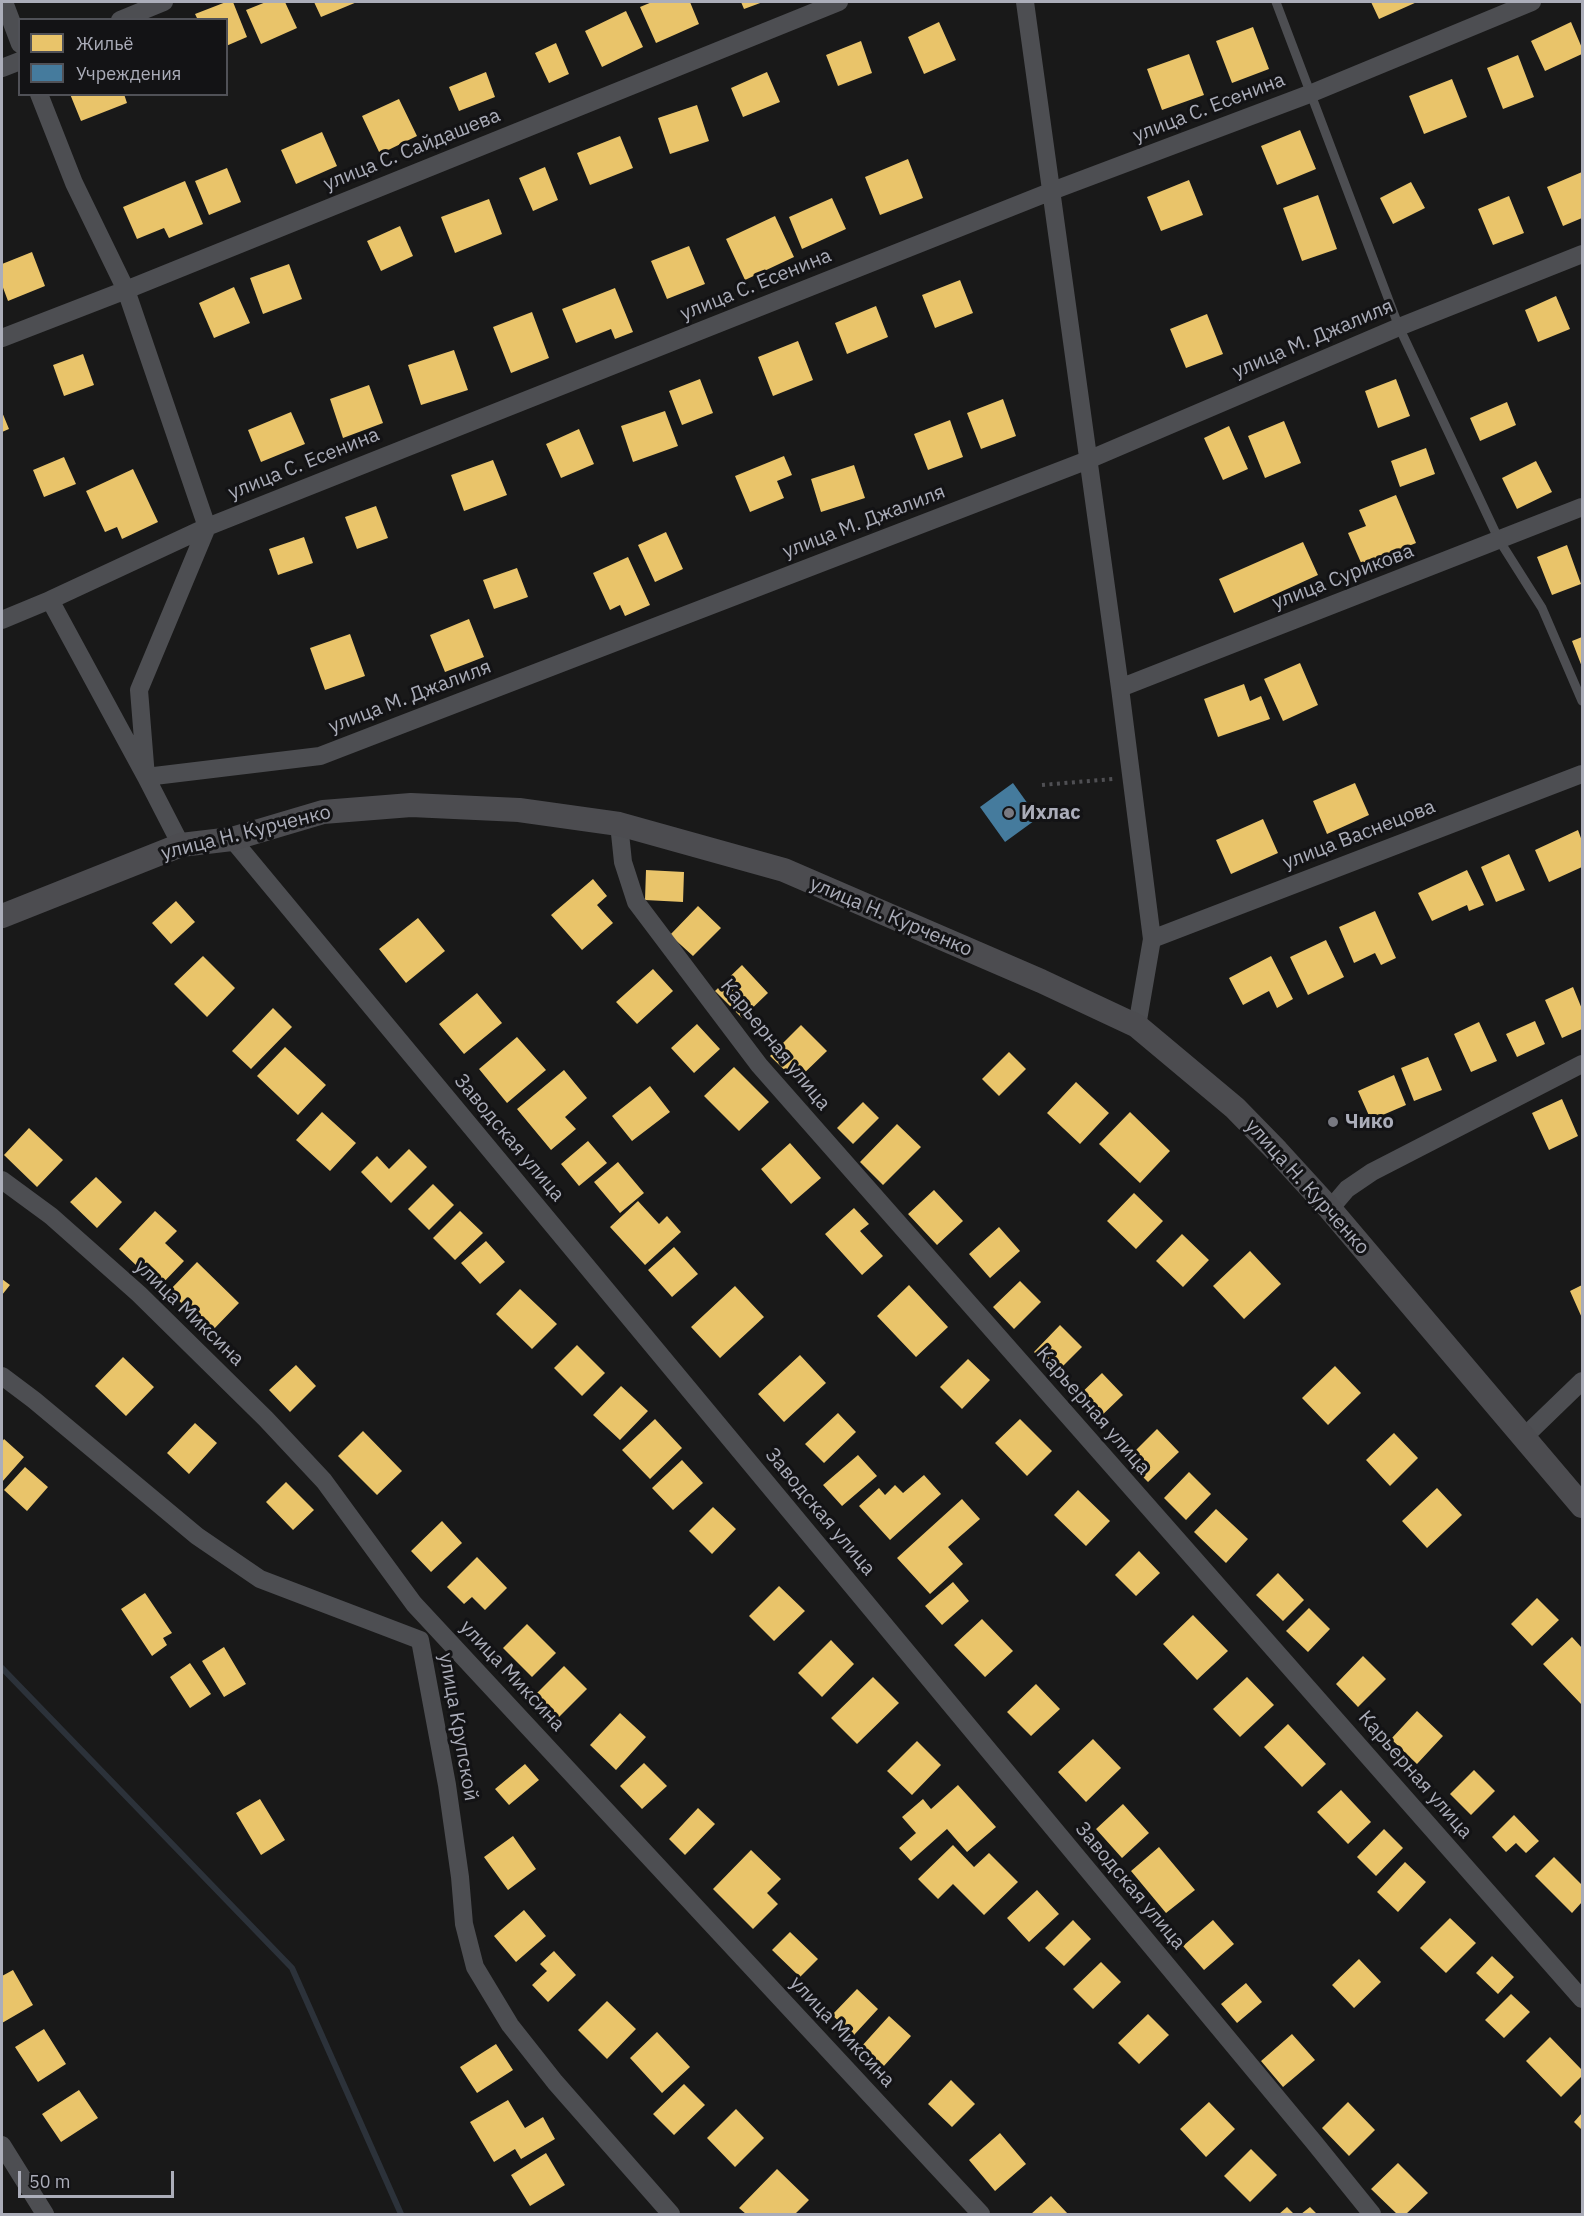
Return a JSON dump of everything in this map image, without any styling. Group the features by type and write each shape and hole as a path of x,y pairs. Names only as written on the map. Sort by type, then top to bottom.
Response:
{"main road":[{"name":"улица Н. Курченко","path":"2,916 181,845 232,839 323,812 411,805 519,810 619,824 784,870 1041,981 1137,1026 1235,1108 1330,1209 1582,1506"}],"street":[{"path":"3,2 18,39"},
{"path":"125,18 164,2"},
{"name":"улица С. Сайдашева","path":"2,338 839,2"},
{"path":"1025,2 1120,688 1152,939 1137,1026"},
{"name":"улица С. Есенина","path":"2,620 207,527 1052,191 1312,93 1532,2"},
{"path":"2,68 18,62"},
{"path":"40,96 74,183 126,290 207,527 140,690 146,777"},
{"name":"улица М. Джалиля","path":"146,777 320,756 1088,460 1399,327 1582,254"},
{"name":"улица Сурикова","path":"1120,688 1582,507"},
{"path":"50,600 181,845"},
{"name":"улица Васнецова","path":"1152,939 1582,774"},
{"name":"Карьерная улица","path":"619,824 623,862 636,902 759,1065 1582,1999"},
{"name":"Заводская улица","path":"232,839 1313,2140 1372,2214"},
{"path":"1330,1209 1347,1189 1372,1172 1582,1064"},
{"name":"улица Миксина","path":"2,1180 51,1216 139,1294 266,1419 324,1481 414,1604 981,2214"},
{"name":"улица Крупской","path":"2,1376 197,1536 260,1579 420,1640 447,1785 464,1924 475,1967 510,2025 555,2082 671,2214"},
{"path":"1524,1437 1582,1381"},
{"path":"420,1640 475,1669"},
{"path":"2,2145 45,2214"}],"lane":[{"path":"1276,2 1399,327 1499,540 1542,608 1582,701"}],"path":[{"path":"1042,785 1093,779 1131,778"}],"building: Жильё":[{"path":"226,2 233,2 247,37 228,45 228,18 197,18 195,14"},
{"path":"266,2 285,2 297,28 261,44 246,10"},
{"path":"314,2 357,2 321,17"},
{"path":"652,2 690,2 699,24 656,43 640,7"},
{"path":"741,2 763,2 744,9"},
{"path":"1371,2 1417,2 1379,19"},
{"path":"626,11 643,47 602,67 585,31"},
{"path":"939,22 956,60 924,74 908,37"},
{"path":"1571,22 1582,48 1582,54 1545,71 1531,41"},
{"path":"1253,27 1269,69 1232,83 1216,41"},
{"path":"861,41 872,73 838,86 826,55"},
{"path":"556,43 569,74 549,83 535,53"},
{"path":"1189,54 1204,95 1162,110 1147,69"},
{"path":"1518,55 1534,97 1503,109 1487,68"},
{"path":"486,72 495,97 459,111 449,87"},
{"path":"767,72 780,102 743,117 731,88"},
{"path":"1452,79 1467,117 1424,134 1409,96"},
{"path":"71,96 125,96 127,103 81,121"},
{"path":"399,99 417,136 380,154 362,116"},
{"path":"697,105 709,141 670,154 658,118"},
{"path":"1300,130 1316,169 1277,185 1261,146"},
{"path":"322,132 337,166 296,184 281,150"},
{"path":"620,136 633,168 590,185 577,153"},
{"path":"908,159 923,198 880,215 865,177"},
{"path":"545,167 558,200 533,211 519,178"},
{"path":"227,168 241,202 209,215 195,181"},
{"path":"1582,172 1582,218 1563,226 1547,187"},
{"path":"1189,180 1203,215 1161,231 1147,197"},
{"path":"185,181 203,224 169,238 164,228 137,239 123,207"},
{"path":"1411,182 1425,208 1393,224 1380,198"},
{"path":"1318,195 1337,249 1302,261 1283,208"},
{"path":"1509,196 1524,233 1493,245 1478,209"},
{"path":"832,198 846,229 802,249 789,217"},
{"path":"489,199 502,234 455,253 441,217"},
{"path":"775,216 794,257 745,280 726,239"},
{"path":"400,226 413,256 381,271 367,241"},
{"path":"689,246 705,284 667,299 651,261"},
{"path":"32,252 45,286 8,301 2,285 2,264"},
{"path":"289,264 302,299 263,314 250,278"},
{"path":"960,280 973,313 935,328 922,295"},
{"path":"234,287 250,323 214,338 199,303"},
{"path":"615,288 633,332 615,339 611,329 576,343 562,309"},
{"path":"1556,296 1570,329 1538,342 1525,310"},
{"path":"876,306 888,337 847,354 835,323"},
{"path":"532,312 549,358 511,373 493,327"},
{"path":"1207,314 1223,354 1186,368 1170,329"},
{"path":"798,341 813,380 773,396 758,357"},
{"path":"454,350 468,390 421,405 408,365"},
{"path":"83,354 94,385 64,396 53,365"},
{"path":"700,379 713,413 682,425 669,391"},
{"path":"1396,379 1410,416 1378,428 1365,391"},
{"path":"369,385 383,423 343,438 330,399"},
{"path":"1003,399 1016,436 981,449 967,413"},
{"path":"1507,402 1516,425 1480,441 1470,418"},
{"path":"665,411 678,446 633,462 621,426"},
{"path":"2,412 9,429 2,432"},
{"path":"291,412 305,444 261,462 248,430"},
{"path":"950,420 963,457 928,470 914,434"},
{"path":"1284,421 1301,463 1265,478 1248,436"},
{"path":"1229,426 1248,469 1223,480 1204,438"},
{"path":"579,429 594,464 561,478 546,444"},
{"path":"1426,448 1435,474 1400,487 1391,461"},
{"path":"784,456 792,475 777,481 784,498 750,512 735,476"},
{"path":"64,457 76,484 44,497 33,470"},
{"path":"493,460 507,495 464,511 451,475"},
{"path":"1536,461 1552,492 1517,509 1502,478"},
{"path":"854,465 865,498 821,512 811,479"},
{"path":"133,469 158,522 122,539 117,527 105,532 86,491"},
{"path":"1396,495 1416,543 1362,565 1348,533 1366,526 1359,510"},
{"path":"376,506 388,538 357,549 345,517"},
{"path":"666,532 683,569 655,582 638,545"},
{"path":"304,537 313,563 278,575 269,549"},
{"path":"1303,542 1318,575 1234,613 1219,579"},
{"path":"1567,545 1581,584 1552,595 1537,557"},
{"path":"628,557 650,605 625,616 620,605 610,610 593,573"},
{"path":"517,568 528,597 494,609 483,580"},
{"path":"469,619 484,657 445,672 430,635"},
{"path":"350,634 365,676 325,690 310,648"},
{"path":"1582,637 1582,667 1572,641"},
{"path":"1300,663 1318,705 1283,721 1264,679"},
{"path":"1244,684 1250,701 1261,696 1270,719 1218,737 1204,699"},
{"path":"1355,783 1369,815 1327,834 1313,801"},
{"path":"1263,819 1278,853 1231,874 1216,840"},
{"path":"1578,830 1582,841 1582,867 1549,882 1535,850"},
{"path":"1509,854 1525,890 1496,902 1481,867"},
{"path":"646,870 684,872 683,902 645,900"},
{"path":"1467,870 1484,905 1469,911 1467,905 1432,921 1418,893"},
{"path":"593,879 607,896 597,905 613,923 582,950 551,915"},
{"path":"176,901 195,922 171,944 152,923"},
{"path":"698,906 721,928 693,956 670,935"},
{"path":"1375,911 1396,958 1381,965 1375,953 1354,963 1339,927"},
{"path":"418,918 445,951 406,983 379,949"},
{"path":"1326,940 1344,977 1308,995 1290,957"},
{"path":"203,956 235,988 207,1017 174,984"},
{"path":"1271,956 1293,999 1277,1008 1269,991 1243,1005 1229,978"},
{"path":"742,965 768,993 742,1018 715,991"},
{"path":"653,969 673,991 637,1024 616,1002"},
{"path":"1573,987 1582,1009 1582,1029 1562,1038 1545,1000"},
{"path":"477,993 502,1023 464,1054 439,1024"},
{"path":"273,1008 292,1027 251,1069 232,1051"},
{"path":"1535,1021 1545,1044 1517,1057 1506,1034"},
{"path":"1479,1022 1497,1061 1471,1072 1454,1034"},
{"path":"697,1024 720,1049 694,1073 671,1048"},
{"path":"801,1025 827,1051 796,1081 770,1056"},
{"path":"517,1037 546,1070 507,1103 479,1069"},
{"path":"285,1047 326,1085 298,1115 257,1076"},
{"path":"1009,1052 1026,1069 999,1096 982,1079"},
{"path":"1428,1057 1442,1090 1414,1101 1401,1068"},
{"path":"734,1067 769,1102 739,1131 704,1096"},
{"path":"564,1070 587,1098 565,1117 576,1129 551,1150 517,1109"},
{"path":"1394,1075 1406,1105 1371,1120 1358,1091"},
{"path":"1076,1082 1109,1113 1080,1144 1047,1113"},
{"path":"650,1086 670,1112 632,1141 612,1116"},
{"path":"1562,1099 1578,1136 1549,1150 1532,1113"},
{"path":"863,1102 879,1118 853,1144 837,1128"},
{"path":"322,1112 356,1143 330,1171 296,1140"},
{"path":"1130,1112 1170,1151 1140,1183 1099,1144"},
{"path":"897,1124 921,1147 883,1185 860,1162"},
{"path":"29,1128 63,1160 37,1187 4,1155"},
{"path":"588,1141 607,1163 579,1186 561,1164"},
{"path":"790,1143 821,1178 791,1204 761,1169"},
{"path":"409,1149 427,1167 391,1203 361,1172 377,1156 389,1169"},
{"path":"618,1162 644,1193 620,1213 594,1182"},
{"path":"96,1177 122,1202 97,1228 70,1202"},
{"path":"433,1184 454,1205 429,1230 408,1209"},
{"path":"934,1190 963,1221 937,1245 908,1214"},
{"path":"1134,1193 1163,1221 1136,1249 1107,1221"},
{"path":"638,1201 659,1224 667,1216 681,1232 645,1265 610,1227"},
{"path":"854,1208 869,1224 860,1231 883,1256 862,1275 825,1234"},
{"path":"155,1211 177,1231 165,1243 184,1261 159,1287 119,1249"},
{"path":"460,1211 483,1233 455,1260 433,1238"},
{"path":"999,1227 1020,1251 990,1278 969,1254"},
{"path":"1182,1234 1209,1260 1183,1287 1156,1261"},
{"path":"486,1241 505,1262 480,1284 461,1263"},
{"path":"674,1247 698,1274 672,1297 648,1270"},
{"path":"1250,1251 1281,1284 1244,1319 1213,1286"},
{"path":"197,1262 239,1303 211,1332 169,1291"},
{"path":"2,1279 10,1285 2,1295"},
{"path":"1020,1281 1041,1302 1014,1329 993,1307"},
{"path":"909,1285 948,1327 916,1357 877,1316"},
{"path":"1582,1285 1582,1318 1570,1291"},
{"path":"735,1286 764,1317 720,1358 691,1327"},
{"path":"520,1289 557,1324 532,1349 496,1314"},
{"path":"1060,1325 1082,1347 1055,1374 1034,1352"},
{"path":"577,1345 605,1373 582,1396 554,1368"},
{"path":"800,1355 826,1383 784,1422 758,1394"},
{"path":"123,1357 154,1387 126,1416 95,1386"},
{"path":"968,1359 990,1380 962,1409 940,1387"},
{"path":"296,1365 316,1386 290,1412 269,1390"},
{"path":"1335,1366 1361,1393 1328,1425 1302,1398"},
{"path":"1102,1373 1123,1395 1095,1422 1074,1400"},
{"path":"621,1386 648,1411 620,1440 593,1415"},
{"path":"838,1413 856,1432 824,1463 805,1444"},
{"path":"655,1419 682,1448 650,1479 622,1450"},
{"path":"1020,1419 1052,1451 1027,1476 995,1443"},
{"path":"195,1423 217,1443 189,1474 167,1453"},
{"path":"1157,1429 1179,1452 1148,1482 1126,1460"},
{"path":"363,1431 402,1471 377,1495 338,1456"},
{"path":"1394,1433 1418,1458 1390,1486 1366,1460"},
{"path":"4,1439 24,1457 2,1482 2,1442"},
{"path":"858,1455 877,1476 842,1506 823,1485"},
{"path":"682,1460 703,1483 673,1510 652,1488"},
{"path":"25,1467 48,1487 27,1511 4,1490"},
{"path":"1189,1472 1211,1494 1186,1520 1164,1498"},
{"path":"924,1475 941,1494 890,1540 859,1506 879,1488 885,1495 895,1485 903,1493"},
{"path":"286,1482 314,1510 293,1530 266,1502"},
{"path":"1437,1488 1462,1515 1427,1548 1402,1521"},
{"path":"1078,1490 1110,1521 1086,1546 1054,1515"},
{"path":"962,1499 980,1519 948,1547 963,1564 930,1594 897,1558"},
{"path":"713,1507 736,1529 712,1554 689,1531"},
{"path":"1216,1509 1248,1539 1226,1563 1194,1532"},
{"path":"442,1521 462,1543 431,1572 411,1551"},
{"path":"1139,1551 1160,1573 1136,1596 1115,1575"},
{"path":"477,1557 507,1588 485,1610 472,1597 464,1604 447,1587"},
{"path":"1278,1573 1304,1600 1283,1621 1256,1595"},
{"path":"953,1582 969,1601 942,1625 925,1606"},
{"path":"779,1586 805,1611 774,1641 749,1616"},
{"path":"145,1593 172,1633 163,1638 167,1645 152,1656 121,1609"},
{"path":"1537,1598 1559,1620 1532,1646 1511,1624"},
{"path":"1309,1608 1330,1629 1308,1652 1286,1631"},
{"path":"1193,1615 1228,1651 1197,1680 1163,1644"},
{"path":"982,1619 1013,1651 985,1677 954,1645"},
{"path":"527,1624 556,1653 532,1677 503,1648"},
{"path":"1572,1637 1582,1648 1581,1704 1543,1664"},
{"path":"831,1640 854,1664 822,1697 798,1673"},
{"path":"224,1647 246,1684 224,1697 202,1661"},
{"path":"1363,1656 1386,1679 1358,1707 1336,1684"},
{"path":"190,1663 211,1694 190,1708 170,1677"},
{"path":"564,1666 587,1689 558,1718 535,1695"},
{"path":"873,1677 899,1703 857,1744 831,1718"},
{"path":"1247,1677 1274,1705 1240,1737 1213,1709"},
{"path":"1036,1684 1060,1709 1031,1736 1007,1712"},
{"path":"1417,1711 1443,1736 1417,1764 1391,1739"},
{"path":"620,1713 646,1737 616,1770 590,1745"},
{"path":"1288,1724 1326,1764 1302,1787 1264,1747"},
{"path":"1093,1739 1121,1768 1086,1802 1058,1772"},
{"path":"917,1741 941,1765 912,1795 887,1771"},
{"path":"644,1763 667,1786 642,1809 620,1786"},
{"path":"525,1764 539,1780 509,1805 495,1789"},
{"path":"1474,1770 1495,1791 1471,1815 1450,1794"},
{"path":"958,1785 996,1827 967,1852 947,1829 911,1861 899,1848 916,1833 902,1817 923,1799 931,1809"},
{"path":"1341,1790 1371,1822 1348,1844 1317,1812"},
{"path":"260,1799 285,1840 261,1855 236,1813"},
{"path":"1123,1804 1149,1833 1122,1858 1096,1829"},
{"path":"698,1808 715,1824 685,1855 669,1839"},
{"path":"1514,1815 1539,1841 1526,1853 1516,1843 1506,1852 1492,1837"},
{"path":"1384,1829 1403,1848 1376,1876 1357,1857"},
{"path":"513,1836 536,1869 508,1890 484,1857"},
{"path":"953,1845 974,1867 989,1853 1018,1882 984,1915 953,1884 938,1899 918,1879"},
{"path":"1159,1847 1195,1890 1166,1913 1131,1871"},
{"path":"751,1850 781,1879 767,1893 778,1904 753,1929 713,1889"},
{"path":"1554,1857 1582,1885 1582,1902 1572,1913 1535,1876"},
{"path":"1405,1862 1426,1882 1398,1912 1377,1892"},
{"path":"1037,1890 1059,1914 1029,1942 1007,1918"},
{"path":"524,1910 546,1936 516,1962 494,1936"},
{"path":"1450,1918 1476,1943 1446,1973 1420,1948"},
{"path":"1073,1920 1091,1939 1064,1966 1045,1948"},
{"path":"1213,1920 1234,1944 1204,1970 1183,1946"},
{"path":"790,1932 818,1959 800,1977 772,1950"},
{"path":"554,1951 576,1975 548,2002 532,1985 547,1971 540,1964"},
{"path":"1492,1956 1514,1977 1498,1994 1476,1973"},
{"path":"1359,1959 1381,1982 1354,2008 1332,1985"},
{"path":"1101,1962 1121,1982 1093,2009 1073,1989"},
{"path":"13,1970 33,2005 2,2023 2,1976"},
{"path":"1246,1983 1262,2002 1237,2023 1221,2004"},
{"path":"857,1989 878,2009 854,2035 832,2015"},
{"path":"1511,1994 1530,2012 1504,2038 1485,2020"},
{"path":"607,2001 636,2029 607,2059 578,2030"},
{"path":"1148,2014 1169,2035 1139,2064 1118,2043"},
{"path":"889,2016 911,2036 883,2067 861,2047"},
{"path":"44,2029 66,2064 38,2082 15,2047"},
{"path":"657,2032 690,2067 662,2093 630,2058"},
{"path":"1292,2034 1315,2060 1283,2087 1261,2061"},
{"path":"1550,2037 1582,2070 1582,2076 1561,2097 1526,2061"},
{"path":"496,2044 513,2070 477,2093 460,2067"},
{"path":"951,2080 975,2104 952,2127 928,2104"},
{"path":"684,2084 705,2105 674,2135 653,2114"},
{"path":"79,2090 98,2118 61,2142 42,2114"},
{"path":"508,2100 525,2128 543,2117 555,2139 521,2159 515,2149 494,2162 470,2122"},
{"path":"1209,2102 1235,2129 1206,2157 1180,2129"},
{"path":"1348,2102 1375,2130 1349,2156 1322,2128"},
{"path":"736,2109 764,2138 735,2167 707,2138"},
{"path":"1582,2113 1582,2130 1574,2122"},
{"path":"1000,2133 1026,2164 995,2191 969,2160"},
{"path":"1251,2149 1277,2175 1250,2202 1224,2176"},
{"path":"546,2153 565,2185 530,2206 511,2175"},
{"path":"1398,2163 1428,2193 1406,2214 1397,2214 1371,2189"},
{"path":"777,2169 809,2200 795,2214 746,2214 739,2208"},
{"path":"1051,2196 1068,2214 1031,2214"},
{"path":"1287,2207 1294,2214 1279,2214"},
{"path":"1310,2207 1317,2214 1301,2214"}],"building: Учреждения":[{"name":"Ихлас","path":"1013,783 1038,818 1005,842 980,807"}],"waterway":[{"path":"2,1668 292,1968 401,2214"}],"place":[{"name":"Ихлас","path":"1009,813"},
{"name":"Чико","path":"1333,1122"}]}
